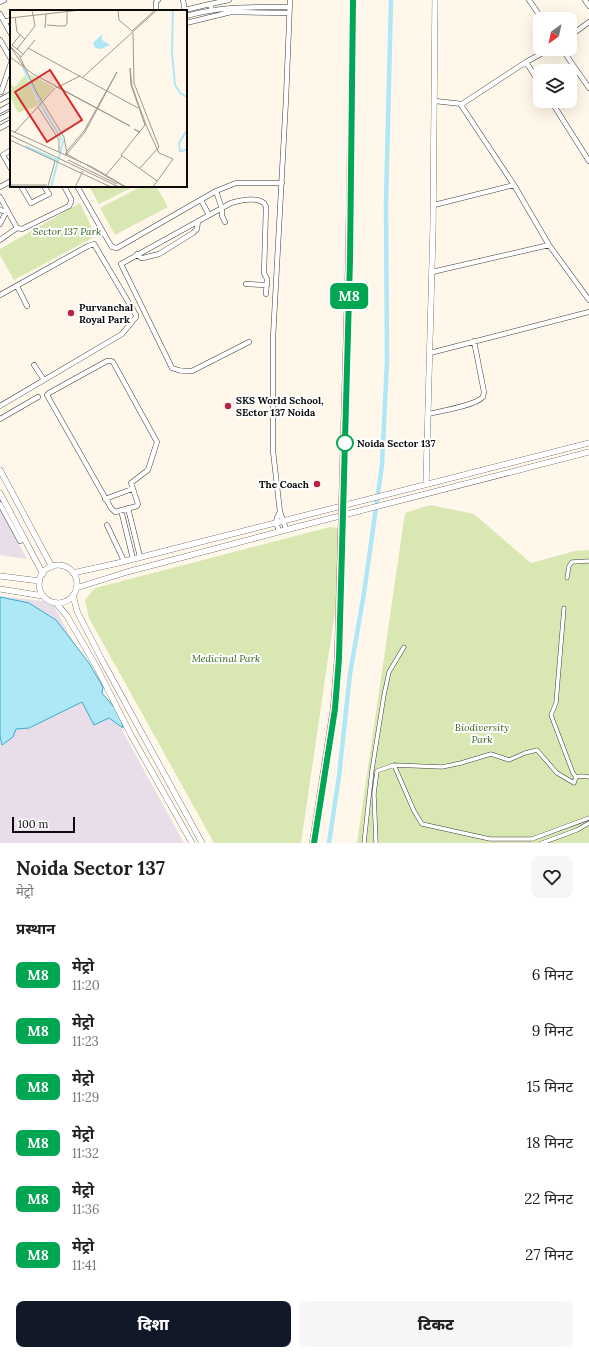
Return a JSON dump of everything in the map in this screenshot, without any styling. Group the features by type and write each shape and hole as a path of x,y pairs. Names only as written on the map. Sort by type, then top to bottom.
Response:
{"street":[{"path":"0,2 4,0"},
{"path":"156,10 158,0"},
{"path":"183,0 185,10 229,0"},
{"path":"286,530 284,520 280,512 273,451 273,338 290,0"},
{"path":"426,484 434,205 436,0"},
{"path":"529,0 537,12"},
{"path":"585,0 589,6"},
{"path":"210,4 212,10"},
{"path":"187,19 212,10 232,8 290,7"},
{"path":"187,19 231,12 289,13"},
{"path":"0,14 10,32"},
{"path":"4,22 10,20"},
{"path":"577,31 589,22"},
{"path":"1,42 10,57"},
{"path":"435,101 461,105 537,56"},
{"path":"567,56 589,88"},
{"path":"526,62 533,73"},
{"path":"1,92 10,66"},
{"path":"0,100 10,95"},
{"path":"461,105 514,185 549,245 589,300"},
{"path":"0,111 10,106"},
{"path":"555,108 589,161"},
{"path":"0,119 10,114"},
{"path":"0,128 10,123"},
{"path":"10,151 2,155 10,168"},
{"path":"0,187 10,182"},
{"path":"79,187 110,244 115,248 120,247 201,200 236,183 282,182"},
{"path":"434,205 514,185"},
{"path":"22,187 31,203 48,194 44,187"},
{"path":"0,240 17,228 22,229 69,206 71,199 65,187"},
{"path":"216,192 222,209 224,222"},
{"path":"0,197 6,211 17,228"},
{"path":"201,200 209,215"},
{"path":"249,342 192,371 178,371 172,368 122,264 137,254 231,203 242,200 259,200 264,203 266,207 264,273 267,282 266,294"},
{"path":"0,210 6,211"},
{"path":"0,224 6,211"},
{"path":"137,254 143,258 159,254 193,233 196,229 198,220"},
{"path":"0,296 94,244 136,315 135,320 122,334 0,406"},
{"path":"432,272 549,245"},
{"path":"246,284 276,282"},
{"path":"17,286 27,306"},
{"path":"430,353 589,312"},
{"path":"428,414 464,405 480,400 483,397 484,392 474,341"},
{"path":"111,360 157,442 149,468 131,483 132,489 136,497 138,504 137,506 113,511 47,395 55,389 111,360"},
{"path":"34,365 44,380"},
{"path":"0,419 38,397"},
{"path":"73,573 124,562 589,443"},
{"path":"76,588 127,572 279,531 589,452"},
{"path":"0,470 52,567"},
{"path":"105,499 132,489"},
{"path":"0,493 43,574"},
{"path":"0,504 20,541 24,539"},
{"path":"128,508 140,557"},
{"path":"121,510 133,559"},
{"path":"279,531 276,522 277,516 280,512"},
{"path":"108,525 124,562"},
{"path":"567,578 569,566 572,562 589,561"},
{"path":"63,566 73,573 76,580 76,588 73,595 64,602 56,603 49,601 43,596 40,589 40,581 43,574 52,567 63,566"},
{"path":"0,576 40,581"},
{"path":"0,589 43,596"},
{"path":"73,595 77,612 202,843"},
{"path":"56,603 67,616 96,666 131,735 192,843"},
{"path":"564,608 556,703 551,715 573,773 576,777"},
{"path":"364,843 372,770 384,695 389,672 404,647"},
{"path":"376,843 374,794 377,771 394,765 442,767 491,754 509,760 525,753 537,750 559,775 572,783 575,782 576,777"},
{"path":"394,765 414,811 422,824 490,839 532,839 589,818"},
{"path":"576,777 581,776 589,778"},
{"path":"542,843 577,830 589,823"}],"shaded area":[{"path":"0,509 27,559 0,555"},
{"path":"0,596 42,601 50,599 184,843 0,843"}],"green space":[{"path":"90,187 133,187 99,204"},
{"path":"140,187 157,187 168,207 115,235 100,208"},
{"name":"Sector 137 Park","path":"80,203 96,236 14,280 0,255 0,249"},
{"name":"Biodiversity Park","path":"430,505 474,514 531,563 575,551 589,550 589,843 357,843 405,513"},
{"name":"Medicinal Park","path":"330,527 347,529 301,843 214,843 89,618 85,600 95,588"}],"water":[{"path":"0,597 29,603 56,620 89,663 103,687 102,693 120,714 123,728 109,718 94,725 82,702 29,728 16,729 13,737 2,745 0,736"}],"waterway":[{"path":"329,843 339,776 350,674 364,593 382,465 387,362 386,202 391,0"}],"railway":[{"path":"310,843 331,708 335,658 346,260 350,0"}],"metro line":[{"name":"M8","path":"314,843 335,709 339,658 350,260 353,0"}],"place":[{"name":"Purvanchal Royal Park","path":"71,313"},
{"name":"SKS World School, SEctor 137 Noida","path":"228,406"},
{"name":"Noida Sector 137","path":"345,443"},
{"name":"The Coach","path":"317,484"}]}
